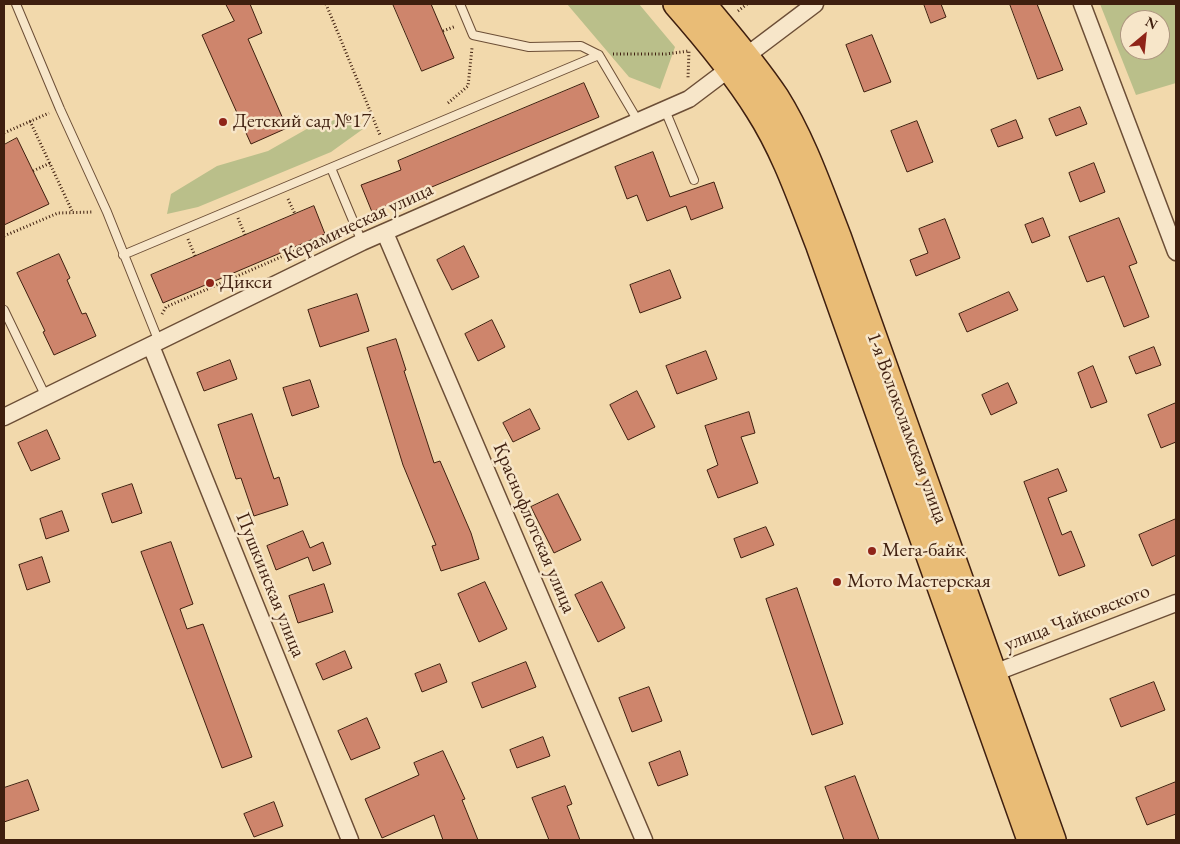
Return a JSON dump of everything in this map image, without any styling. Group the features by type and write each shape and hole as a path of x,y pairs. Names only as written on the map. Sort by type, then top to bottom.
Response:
{"main road":[{"name":"1-я Волоколамская улица","path":"676,4 738,63 784,111 816,181 1053,840"},
{"name":"1-я Волоколамская улица","path":"703,4 738,63 758,110 780,149 816,237 1030,840"}],"street":[{"path":"738,63 815,4"},
{"path":"1082,4 1176,252"},
{"name":"Керамическая улица","path":"4,417 362,242 665,110 696,95 738,63"},
{"name":"Краснофлотская улица","path":"385,233 644,840"},
{"name":"Пушкинская улица","path":"155,344 350,840"},
{"name":"улица Чайковского","path":"994,673 1176,603"}],"lane":[{"path":"16,4 106,212 155,344"},
{"path":"460,4 474,35 529,47 581,46 599,55 639,122"},
{"path":"123,255 599,55"},
{"path":"665,110 694,180"},
{"path":"331,168 362,242"},
{"path":"4,310 46,397"}],"path":[{"path":"326,4 384,145"},
{"path":"735,14 747,4"},
{"path":"447,104 468,86 474,35"},
{"path":"599,55 666,54 689,51 687,84"},
{"path":"4,133 60,109"},
{"path":"30,121 73,213"},
{"path":"33,171 50,163"},
{"path":"4,236 58,213 106,212"}],"green space":[{"path":"567,4 639,4 675,47 660,89 629,77"},
{"path":"1100,4 1176,4 1176,83 1136,95 1122,60 1170,60 1170,10 1120,10 1120,55"},
{"path":"357,114 363,129 331,152 198,207 167,214 171,194 217,166 268,151 312,126"}],"building":[{"path":"226,4 250,4 262,33 248,39 287,128 251,144 202,35 234,21"},
{"path":"393,4 431,4 454,58 422,71"},
{"path":"924,4 941,4 946,17 931,23"},
{"path":"1010,4 1037,4 1063,70 1038,79"},
{"path":"872,35 891,82 864,92 846,45"},
{"path":"584,83 599,117 372,212 361,185 401,170 398,161"},
{"path":"1080,107 1087,124 1056,136 1049,119"},
{"path":"1016,120 1023,138 998,147 991,130"},
{"path":"917,121 933,162 907,172 891,131"},
{"path":"17,138 49,204 4,225 4,145"},
{"path":"653,152 670,197 714,182 723,208 691,220 686,206 647,221 637,195 627,199 615,167"},
{"path":"1094,163 1105,192 1080,202 1069,173"},
{"path":"314,206 325,234 163,303 151,275"},
{"path":"1043,218 1050,236 1032,243 1025,225"},
{"path":"1119,218 1137,263 1129,266 1149,317 1124,327 1104,276 1087,282 1069,237"},
{"path":"945,219 960,258 916,276 910,260 928,253 919,229"},
{"path":"464,246 479,277 452,290 437,260"},
{"path":"59,254 70,278 67,280 82,314 86,313 96,336 54,355 43,332 45,331 17,273"},
{"path":"670,270 681,298 640,313 630,285"},
{"path":"1009,292 1018,310 967,332 959,314"},
{"path":"357,294 369,331 320,347 308,310"},
{"path":"492,320 505,347 478,361 465,334"},
{"path":"396,339 406,370 404,371 434,463 440,461 471,533 479,559 441,571 432,546 436,545 403,465 367,348"},
{"path":"1154,347 1161,365 1136,374 1129,357"},
{"path":"706,351 717,379 677,394 666,366"},
{"path":"230,360 237,379 204,391 197,373"},
{"path":"1093,366 1107,402 1091,408 1078,373"},
{"path":"310,380 319,407 292,416 283,388"},
{"path":"1008,383 1017,403 991,415 982,395"},
{"path":"637,391 655,427 628,440 610,405"},
{"path":"1176,403 1176,442 1161,448 1148,415"},
{"path":"530,409 540,429 513,442 503,423"},
{"path":"749,412 755,433 741,437 758,483 718,498 707,470 718,465 705,426"},
{"path":"252,414 274,479 279,477 288,505 254,516 241,478 236,479 218,425"},
{"path":"47,430 60,459 31,471 18,443"},
{"path":"1058,469 1067,491 1048,498 1062,535 1071,531 1085,566 1059,576 1024,482"},
{"path":"132,484 142,513 112,523 102,494"},
{"path":"558,494 581,540 554,553 531,507"},
{"path":"62,511 69,531 46,539 40,519"},
{"path":"1176,519 1176,555 1152,566 1139,535"},
{"path":"766,527 774,545 741,558 734,539"},
{"path":"303,531 310,548 323,542 331,564 313,571 308,557 276,570 267,546"},
{"path":"171,542 193,604 180,609 187,629 203,624 252,757 222,768 141,552"},
{"path":"42,557 50,582 27,590 19,565"},
{"path":"485,582 507,629 479,642 458,594"},
{"path":"602,582 625,628 598,642 575,595"},
{"path":"324,584 333,612 298,623 289,596"},
{"path":"797,588 843,724 812,735 766,599"},
{"path":"345,651 352,668 323,680 316,664"},
{"path":"526,662 536,687 482,708 472,683"},
{"path":"440,664 447,682 422,692 415,674"},
{"path":"1154,682 1165,710 1121,727 1110,699"},
{"path":"649,687 662,721 632,732 619,698"},
{"path":"367,718 380,748 351,760 338,731"},
{"path":"543,737 550,756 517,768 510,750"},
{"path":"443,751 465,799 462,800 478,840 443,840 434,815 382,838 365,799 419,775 414,763"},
{"path":"680,751 688,775 658,786 649,763"},
{"path":"855,776 879,840 844,840 825,787"},
{"path":"28,780 39,810 4,822 4,788"},
{"path":"1176,782 1176,814 1147,825 1136,798"},
{"path":"565,786 572,804 567,806 580,840 549,840 532,798"},
{"path":"274,802 283,826 254,837 244,814"}],"place":[{"name":"Детский сад №17","path":"223,122"},
{"name":"Дикси","path":"210,283"},
{"name":"Мега-байк","path":"872,551"},
{"name":"Мото Мастерская","path":"837,582"}]}
